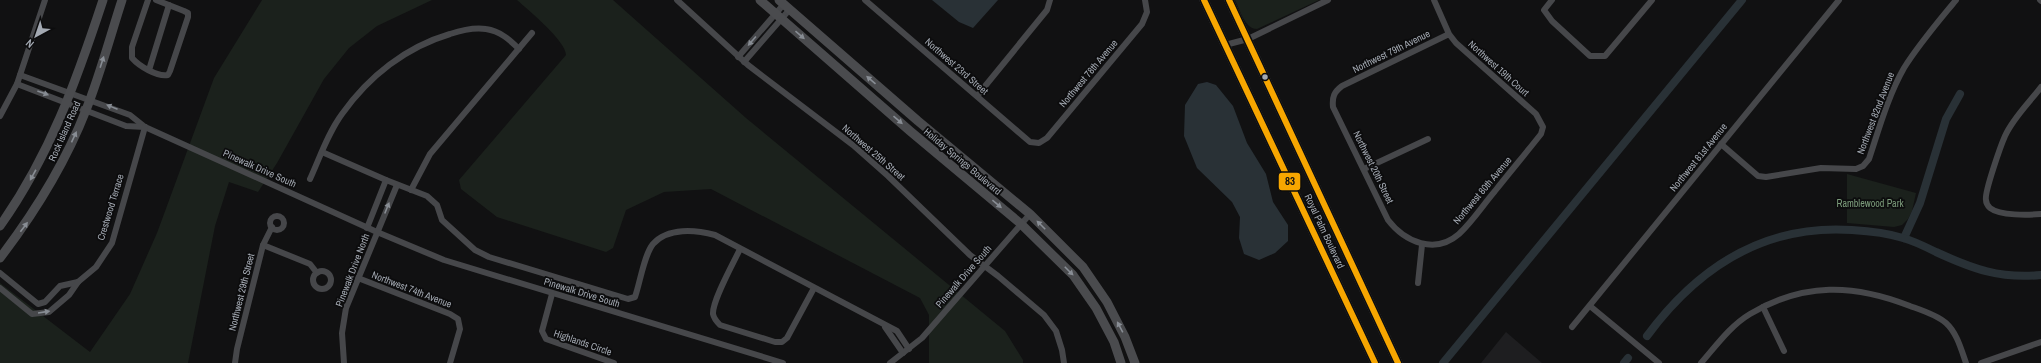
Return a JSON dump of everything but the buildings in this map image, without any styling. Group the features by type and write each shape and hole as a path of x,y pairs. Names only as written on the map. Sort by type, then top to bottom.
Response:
{"main road":[{"name":"Rock Island Road","path":"0,226 20,198 42,159 69,98 103,0"},
{"name":"Rock Island Road","path":"0,258 27,223 62,163 86,110 122,0"},
{"name":"Holiday Springs Boulevard","path":"760,0 910,131 1021,224 1073,275 1096,308 1114,342 1121,363"},
{"name":"Royal Palm Boulevard","path":"1204,0 1375,363"},
{"name":"Royal Palm Boulevard","path":"1229,0 1398,363"},
{"name":"Holiday Springs Boulevard","path":"784,4 918,121 1030,214 1083,267 1107,302 1125,337 1135,363"}],"street":[{"path":"0,116 17,84 45,0"},
{"path":"148,0 132,47 132,58 137,64 162,76 168,75 188,18 188,13 156,0"},
{"name":"Northwest 25th Street","path":"677,0 744,62 853,145 888,176 970,255 985,266"},
{"name":"Northwest 23rd Street","path":"865,0 1030,142 1039,143"},
{"path":"977,96 1047,10 1050,0"},
{"name":"Northwest 78th Avenue","path":"1039,143 1047,138 1142,24 1147,12 1145,0"},
{"path":"1226,45 1248,38 1328,0"},
{"name":"Northwest 19th Court","path":"1434,0 1449,34 1465,53 1536,114 1543,127"},
{"path":"1552,0 1544,10 1552,21 1590,56 1605,56 1652,0"},
{"name":"Northwest 81st Avenue","path":"1572,327 1839,0"},
{"name":"Northwest 82nd Avenue","path":"1721,144 1758,176 1766,178 1821,168 1856,169 1863,166 1869,159 1892,94 1904,68 1956,0"},
{"path":"744,62 778,16 784,4"},
{"path":"149,70 169,5"},
{"path":"738,57 778,16"},
{"name":"Pinewalk Drive South","path":"310,179 331,132 357,96 393,61 413,49 441,36 475,28 486,29 499,33 519,48"},
{"path":"410,190 430,154 532,33"},
{"name":"Northwest 79th Avenue","path":"1342,86 1449,34"},
{"path":"20,75 69,98"},
{"path":"17,84 69,98"},
{"name":"Northwest 20th Street","path":"1342,86 1334,95 1333,107 1388,220 1395,230 1405,237 1422,245"},
{"path":"2041,87 2016,118 2005,136 1985,200 1989,207 1998,212 2030,215 2041,214"},
{"name":"Pinewalk Drive South","path":"69,98 90,99 130,115 145,127 367,228 444,260 783,363"},
{"name":"Pinewalk Drive South","path":"69,98 86,110 126,126 145,127"},
{"name":"Crestwood Terrace","path":"0,288 32,314 49,312 69,295 78,282 96,267 112,243 145,127"},
{"name":"Northwest 80th Avenue","path":"1422,245 1434,244 1458,235 1541,134 1543,127"},
{"path":"1364,170 1428,139"},
{"name":"Pinewalk Drive South","path":"322,152 427,196 437,204 442,220 475,250 490,257 628,299 635,297 653,244 669,234 681,232 706,232 715,235 897,331 909,349"},
{"path":"367,228 386,180"},
{"path":"377,232 397,184"},
{"name":"Pinewalk Drive South","path":"890,363 922,338 1030,214"},
{"name":"Northwest 29th Street","path":"236,363 237,349 263,245 272,227"},
{"name":"Pinewalk Drive North","path":"344,363 342,333 346,308 377,232"},
{"path":"263,245 310,264 317,273"},
{"path":"1418,283 1422,245"},
{"path":"740,249 723,283 713,313 715,319 720,325 775,342 782,342 787,338 814,288"},
{"path":"985,266 1044,315 1056,331 1062,350 1064,363"},
{"name":"Crestwood Terrace","path":"0,273 38,304 45,302 60,286 78,282"},
{"name":"Northwest 74th Avenue","path":"358,278 450,314 458,319 460,329 450,363"},
{"path":"1701,363 1738,322 1763,307 1801,293 1844,289 1869,292 1900,302 1945,322 1953,332 1966,363"},
{"name":"Highlands Circle","path":"552,294 542,331 546,339 614,363"},
{"path":"1590,306 1658,363"},
{"path":"1763,307 1784,351"},
{"name":"Pinewalk Drive South","path":"885,326 903,353"},
{"path":"1981,363 2041,342"}],"shaded area":[{"path":"932,0 998,0 973,28 959,22"},
{"path":"1207,82 1216,85 1233,106 1247,143 1266,174 1273,202 1288,225 1288,241 1275,253 1259,260 1244,254 1239,238 1240,217 1232,202 1197,168 1184,136 1185,105 1198,84"},
{"path":"1506,332 1542,363 1481,363"}],"green space":[{"path":"262,0 432,0 377,26 349,48 324,79 277,163 258,192 229,182 215,226 188,363 0,363 0,283 90,352 130,294 157,233 214,78"},
{"path":"517,0 613,0 746,118 1005,331 1023,360 1023,363 929,363 929,315 920,298 711,189 664,192 626,210 613,248 606,252 497,217 461,189 459,180 566,55 560,42 553,34"},
{"path":"1235,0 1319,0 1257,29 1249,26 1241,14"},
{"name":"Ramblewood Park","path":"1847,174 1916,193 1912,211 1908,219 1902,225 1894,227 1847,223"}],"waterway":[{"path":"1443,363 1742,0"},
{"path":"1904,238 1920,203 1946,119 1960,94"},
{"path":"1647,336 1667,311 1688,289 1711,271 1736,255 1762,243 1790,234 1820,230 1852,230 1897,236 1920,244 1949,258 1975,268 2000,274 2026,276 2041,275"},
{"path":"1624,363 1628,358"}],"transit line":[{"name":"83","path":"1204,0 1375,363"},
{"name":"83","path":"1229,0 1398,363"}]}
